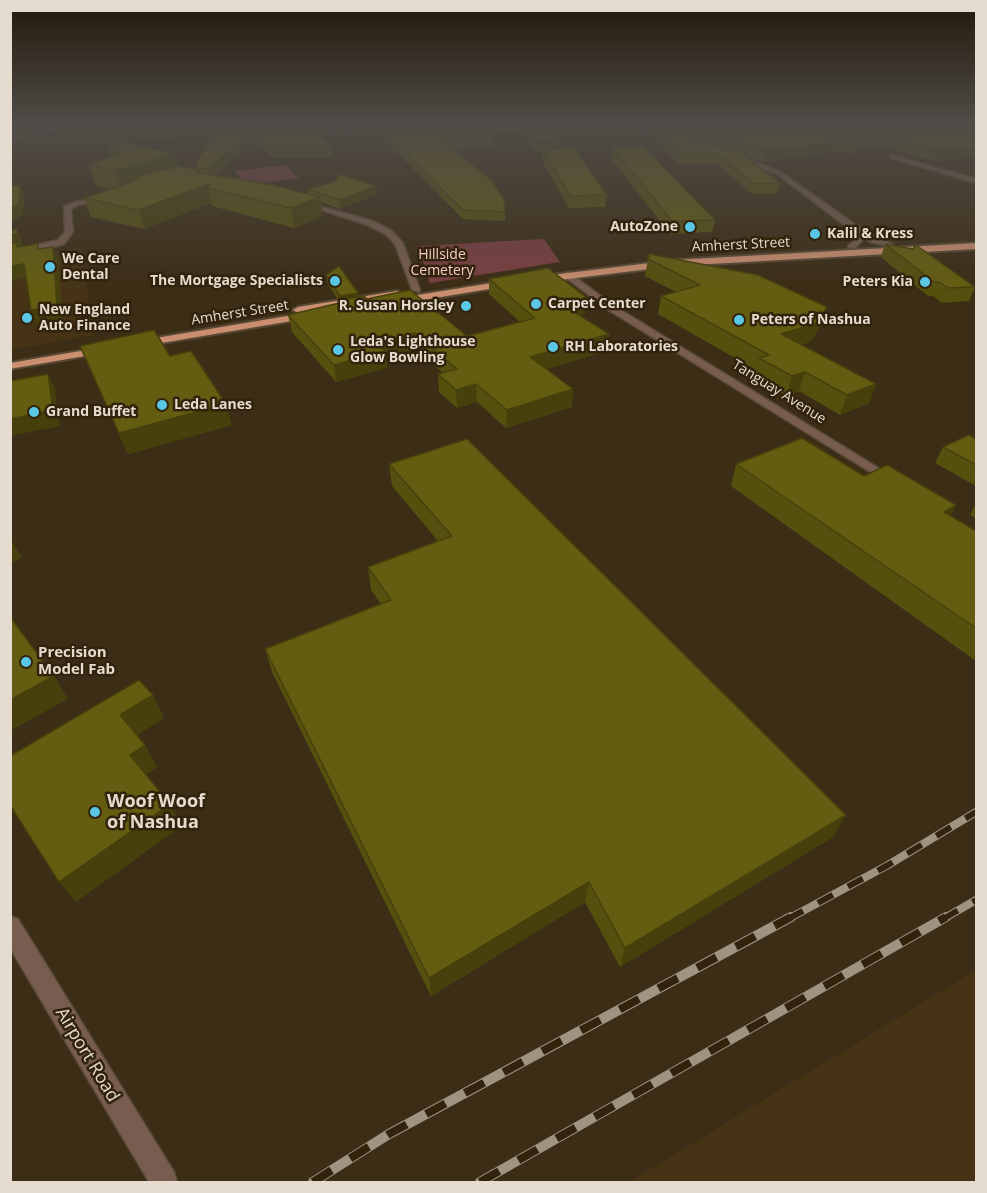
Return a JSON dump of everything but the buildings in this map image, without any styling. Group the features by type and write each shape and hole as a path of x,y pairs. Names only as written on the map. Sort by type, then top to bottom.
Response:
{"highway":[{"name":"Amherst Street","path":"10,357 122,343 670,256 976,239"},
{"name":"Amherst Street","path":"10,366 122,343 416,290 686,262 976,246"}],"street":[{"path":"790,180 873,240 889,244"},
{"path":"10,253 42,248 61,242 69,232 67,212 70,206 84,201 112,197"},
{"path":"294,200 335,212 388,232 399,243 416,290"},
{"path":"850,225 850,232 858,243 852,246"},
{"name":"Tanguay Avenue","path":"568,275 613,309 907,489"},
{"name":"Airport Road","path":"10,927 164,1182"}],"shaded area":[{"path":"81,248 94,335 11,350 10,257"},
{"path":"976,970 976,1182 629,1182"}],"green space":[{"path":"241,180 286,180 245,185"},
{"name":"Hillside Cemetery","path":"544,239 560,262 430,283 418,246"}],"railway":[{"path":"788,919 888,865 976,812"},
{"path":"943,919 976,900"},
{"path":"313,1182 389,1134 791,917"},
{"path":"480,1182 946,917"}],"place":[{"name":"AutoZone","path":"690,227"},
{"name":"Kalil & Kress","path":"815,234"},
{"name":"We Care Dental","path":"50,267"},
{"name":"The Mortgage Specialists","path":"335,281"},
{"name":"Peters Kia","path":"925,282"},
{"name":"Carpet Center","path":"536,304"},
{"name":"R. Susan Horsley","path":"466,306"},
{"name":"New England Auto Finance","path":"27,318"},
{"name":"Peters of Nashua","path":"739,320"},
{"name":"RH Laboratories","path":"553,347"},
{"name":"Leda's Lighthouse Glow Bowling","path":"338,350"},
{"name":"Leda Lanes","path":"162,405"},
{"name":"Grand Buffet","path":"34,412"},
{"name":"Precision Model Fab","path":"26,662"},
{"name":"Woof Woof of Nashua","path":"95,812"}]}
